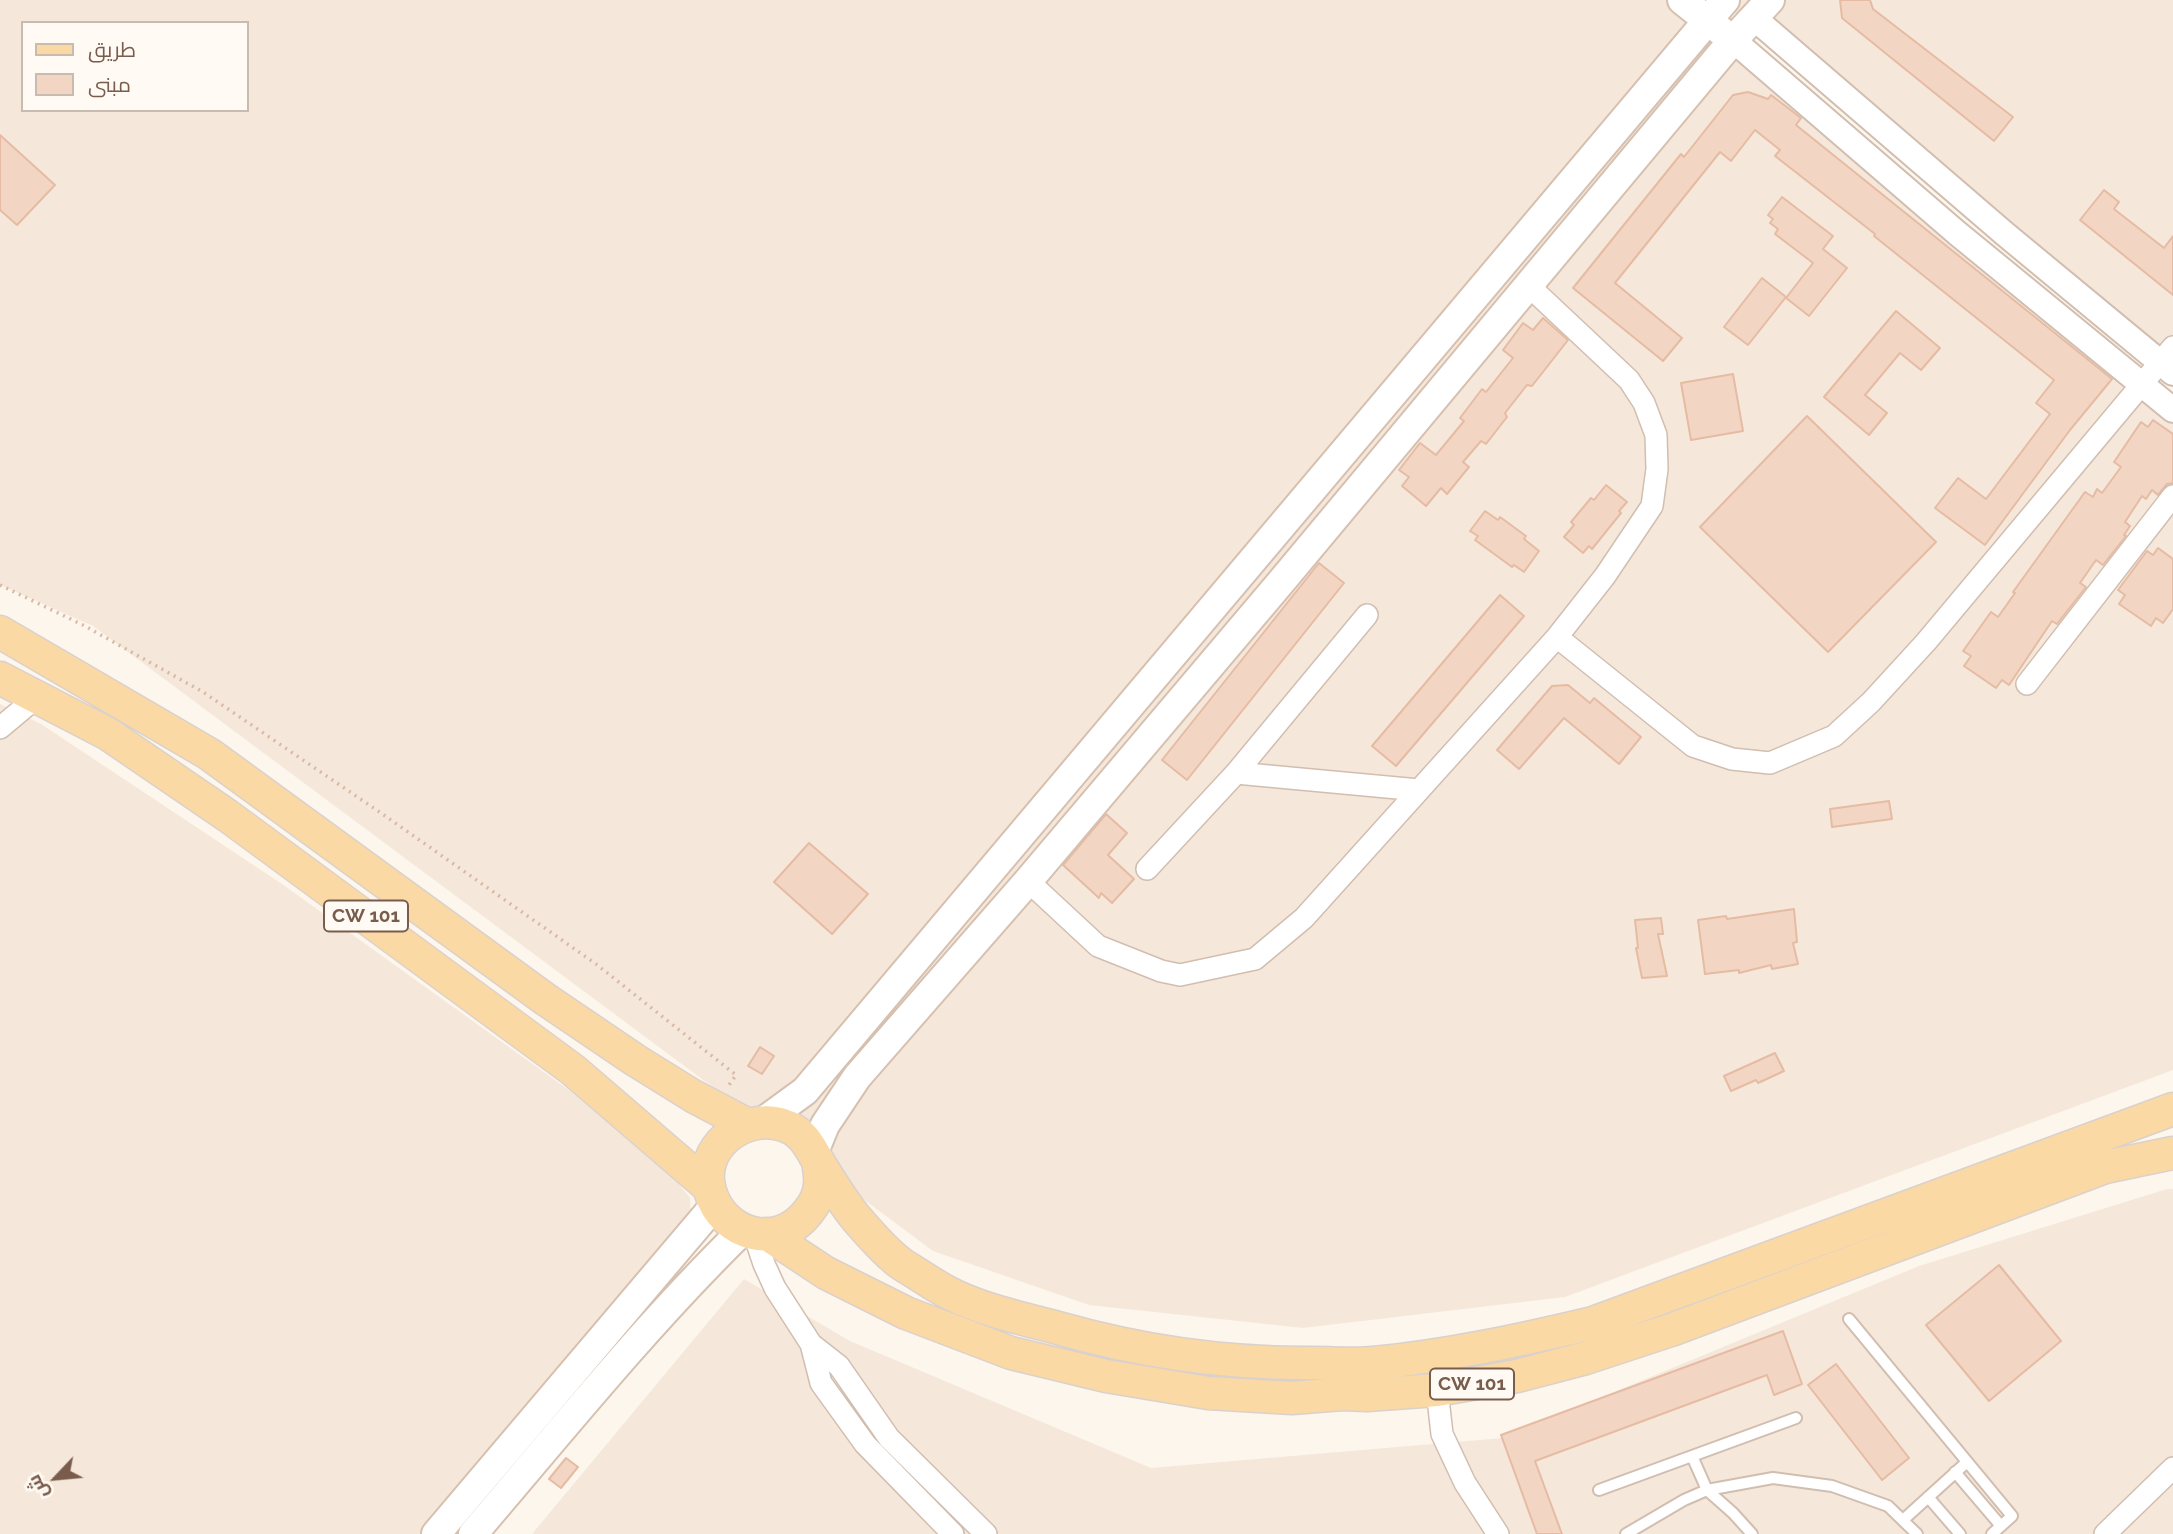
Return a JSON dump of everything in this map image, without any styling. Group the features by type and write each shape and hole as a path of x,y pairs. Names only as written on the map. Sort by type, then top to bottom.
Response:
{"main road":[{"path":"1682,0 1721,7 1762,9"},
{"path":"1721,7 1733,40"},
{"path":"754,1233 727,1220 712,1196 709,1168 716,1149 728,1134 755,1123 805,1091 1721,7"},
{"path":"816,1156 825,1125 857,1077 1028,881 1733,40 1762,9"},
{"name":"CW 101","path":"0,632 209,754 545,999 635,1060 713,1107 755,1123"},
{"name":"CW 101","path":"0,678 108,734 228,816 573,1070 712,1196"},
{"name":"CW 101","path":"816,1156 856,1218 899,1262 955,1296 1004,1313 1111,1343 1197,1357 1280,1363 1371,1363 1471,1349 1593,1323 2173,1109"},
{"path":"473,1534 701,1271 754,1233 786,1230 802,1220 814,1204 820,1185 816,1156 809,1143 794,1130 783,1125 755,1123"},
{"name":"CW 101","path":"754,1233 906,1313 1011,1353 1107,1376 1208,1393 1292,1398 1367,1395 1437,1391 1517,1376 1586,1358 1722,1311 2105,1167 2173,1153"},
{"path":"436,1534 712,1196"}],"street":[{"path":"1557,638 1693,746 1732,759 1770,763 1834,736 1871,702 1926,642 2142,384 2169,360 2006,234 1762,9"},
{"path":"1733,40 1958,233 2173,410"},
{"path":"1028,881 1098,946 1161,971 1181,975 1255,959 1304,918 1557,638 1605,576 1652,506 1657,469 1656,435 1644,403 1629,380 1529,286"},
{"path":"2027,684 2173,496"},
{"path":"1147,869 1236,773 1367,615"},
{"path":"0,728 37,697"},
{"path":"1236,773 1419,790"},
{"path":"754,1233 775,1288 811,1344 821,1383 865,1444 953,1534"},
{"path":"811,1344 839,1366 889,1438 986,1534"},
{"path":"1437,1391 1443,1434 1465,1483 1498,1534"},
{"path":"2105,1534 2173,1468"}],"lane":[{"path":"1849,1319 2012,1516 1996,1530 1955,1472"},
{"path":"1599,1490 1796,1418"},
{"path":"1692,1456 1707,1490 1752,1534"},
{"path":"1903,1520 1967,1462"},
{"path":"1626,1534 1684,1500 1707,1490 1773,1478 1832,1486 1888,1506 1917,1534"},
{"path":"1928,1497 1960,1534"}],"path":[{"path":"0,585 83,625 203,692 596,964 736,1075 713,1107"}],"shaded area":[{"path":"0,0 1675,0 2173,413 2173,1070 1565,1297 1303,1328 1089,1305 933,1251 93,626 0,585"},
{"path":"1719,0 2173,0 2173,381 1723,3"},
{"path":"0,704 41,724 282,884 573,1093 673,1176 690,1198 691,1215 425,1534 0,1534"},
{"path":"2173,1189 2173,1534 532,1534 744,1279 850,1341 1151,1468 1503,1438 1919,1266"}],"building":[{"path":"1840,0 1870,0 1873,9 2013,117 1994,141 1842,18"},
{"path":"1748,92 1768,99 1771,95 1801,118 1796,125 2112,379 2070,430 1985,545 1935,508 1958,478 1986,499 2050,414 2036,403 2054,380 1775,156 1780,150 1755,130 1731,161 1720,152 1615,283 1682,338 1663,361 1573,288 1681,154 1684,157 1733,95"},
{"path":"0,135 55,185 17,225 0,210"},
{"path":"2104,190 2119,202 2114,209 2164,248 2173,236 2173,295 2080,220"},
{"path":"1782,197 1833,236 1823,249 1847,268 1809,316 1786,298 1813,263 1775,234 1778,229 1770,223 1773,219 1768,215"},
{"path":"1762,278 1786,297 1748,345 1724,327"},
{"path":"1896,311 1940,348 1921,370 1900,353 1865,395 1887,413 1869,435 1824,397"},
{"path":"1543,318 1568,340 1532,386 1527,385 1486,444 1481,441 1463,462 1469,467 1447,494 1441,488 1426,506 1402,486 1409,477 1399,470 1420,443 1436,455 1464,421 1460,418 1482,389 1486,392 1513,358 1503,350 1523,323 1533,330"},
{"path":"1733,374 1743,431 1691,440 1681,383"},
{"path":"1807,416 1936,542 1828,652 1700,527"},
{"path":"2153,420 2173,434 2173,483 2167,484 2158,495 2152,490 2146,499 2142,496 2125,522 2130,526 2124,535 2126,536 2103,565 2096,560 2080,583 2086,587 2057,624 2052,621 2009,685 2002,680 1996,688 1964,666 1971,656 1963,651 1991,612 1998,617 2085,492 2093,497 2097,489 2102,493 2121,467 2114,462 2141,422 2148,427"},
{"path":"1606,485 1627,502 1592,549 1589,546 1583,553 1564,537 1574,525 1571,522"},
{"path":"1485,511 1498,520 1500,517 1526,536 1524,539 1539,551 1524,572 1514,565 1512,567 1475,540 1478,536 1470,531"},
{"path":"2158,548 2173,559 2173,609 2163,623 2156,618 2151,626 2119,604 2125,595 2118,590 2147,551 2153,555"},
{"path":"1319,563 1344,583 1187,780 1162,760"},
{"path":"1500,595 1524,616 1396,766 1372,746"},
{"path":"1568,685 1590,703 1594,698 1641,737 1619,764 1564,718 1519,769 1497,750 1552,686"},
{"path":"1889,801 1892,819 1832,827 1830,809"},
{"path":"1106,814 1127,833 1108,855 1134,879 1112,903 1101,893 1099,898 1063,865"},
{"path":"809,843 868,894 832,934 774,882"},
{"path":"1794,909 1797,942 1793,943 1798,964 1772,969 1771,965 1739,973 1739,970 1705,974 1698,920 1726,916 1727,919"},
{"path":"1661,918 1663,934 1658,934 1667,976 1642,978 1636,948 1635,920"},
{"path":"760,1047 774,1056 762,1074 748,1066"},
{"path":"1775,1053 1784,1071 1731,1091 1724,1076"},
{"path":"1999,1265 2061,1341 1989,1401 1926,1325"},
{"path":"1783,1331 1802,1384 1774,1395 1767,1375 1535,1461 1562,1534 1537,1534 1501,1435"},
{"path":"1836,1364 1909,1458 1882,1480 1808,1385"},
{"path":"566,1458 578,1467 561,1488 549,1479"}]}
